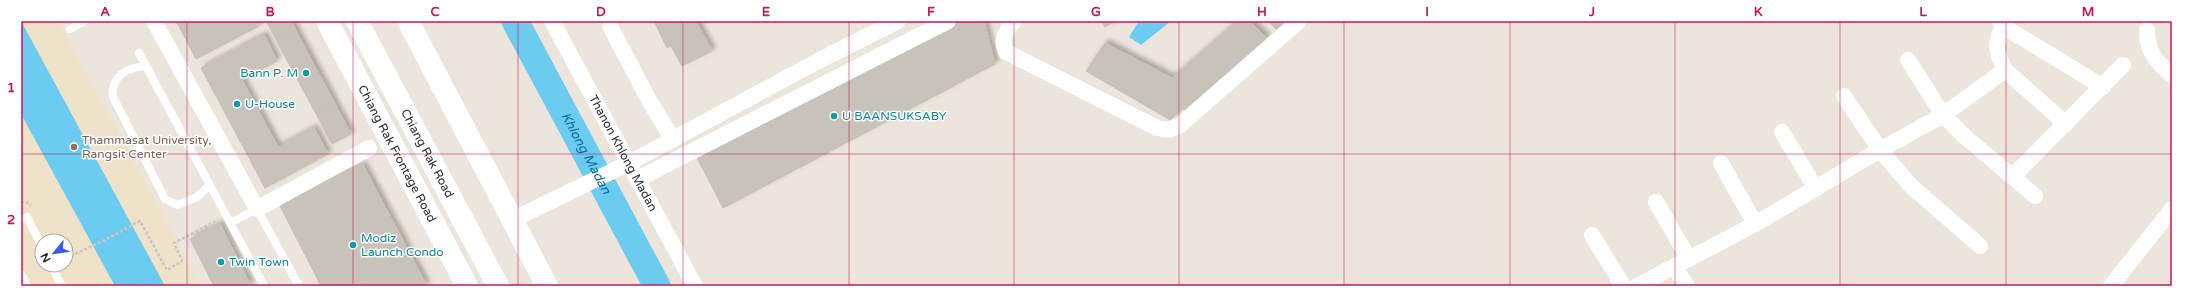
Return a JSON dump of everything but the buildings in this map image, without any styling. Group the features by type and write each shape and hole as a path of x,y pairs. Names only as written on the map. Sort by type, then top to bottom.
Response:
{"main road":[{"name":"Chiang Rak Frontage Road","path":"327,21 379,143 467,286"},
{"name":"Chiang Rak Road","path":"357,21 498,286"},
{"path":"408,21 547,286"}],"street":[{"path":"154,21 257,209 379,143"},
{"name":"Thanon Khlong Madan","path":"552,21 624,165 638,179 695,286"},
{"path":"512,220 624,165 818,61 898,21"},
{"path":"638,179 948,21"},
{"path":"1014,21 1003,37 1002,44 1006,52 1157,128 1168,130 1179,126 1299,21"},
{"path":"2066,124 2005,70 1997,50 1997,39 2001,24 2103,87"},
{"path":"610,26 650,102 672,138"},
{"path":"2147,30 2147,44 2155,60 2172,76"},
{"path":"1908,60 1943,115 1973,144 2035,196"},
{"path":"2013,176 2124,65"},
{"path":"1637,286 1755,224 1880,150 1943,115 2005,70"},
{"path":"1844,96 1880,150 1911,186 1980,246"},
{"path":"1782,132 1816,189"},
{"path":"1721,163 1755,224"},
{"path":"1656,202 1689,259"},
{"path":"2111,286 2172,209"},
{"path":"1592,235 1623,286"},
{"path":"1674,267 1687,286"}],"lane":[{"path":"70,29 85,21"},
{"path":"139,53 264,286"},
{"path":"146,66 125,70 115,80 112,87 113,97 165,199 176,205 197,197 210,185"},
{"path":"230,224 257,209 299,286"},
{"path":"21,220 26,217 35,233"},
{"path":"55,273 62,286"},
{"path":"21,274 27,286"}],"path":[{"path":"74,254 140,221 167,270 182,261 174,243 218,220 215,215 223,210"}],"shaded area":[{"name":"Thammasat University, Rangsit Center","path":"21,21 58,21 201,286 21,286"}],"water":[{"path":"21,21 165,286 115,286 21,114"},
{"path":"1139,21 1171,21 1141,45 1129,37"}],"waterway":[{"name":"Khlong Madan","path":"515,21 657,286"}],"place":[{"name":"Bann P. M","path":"306,73"},
{"name":"U-House","path":"237,104"},
{"name":"U BAANSUKSABY","path":"834,116"},
{"name":"Thammasat University, Rangsit Center","path":"74,147"},
{"name":"Modiz Launch Condo","path":"353,245"},
{"name":"Twin Town","path":"221,262"}]}
